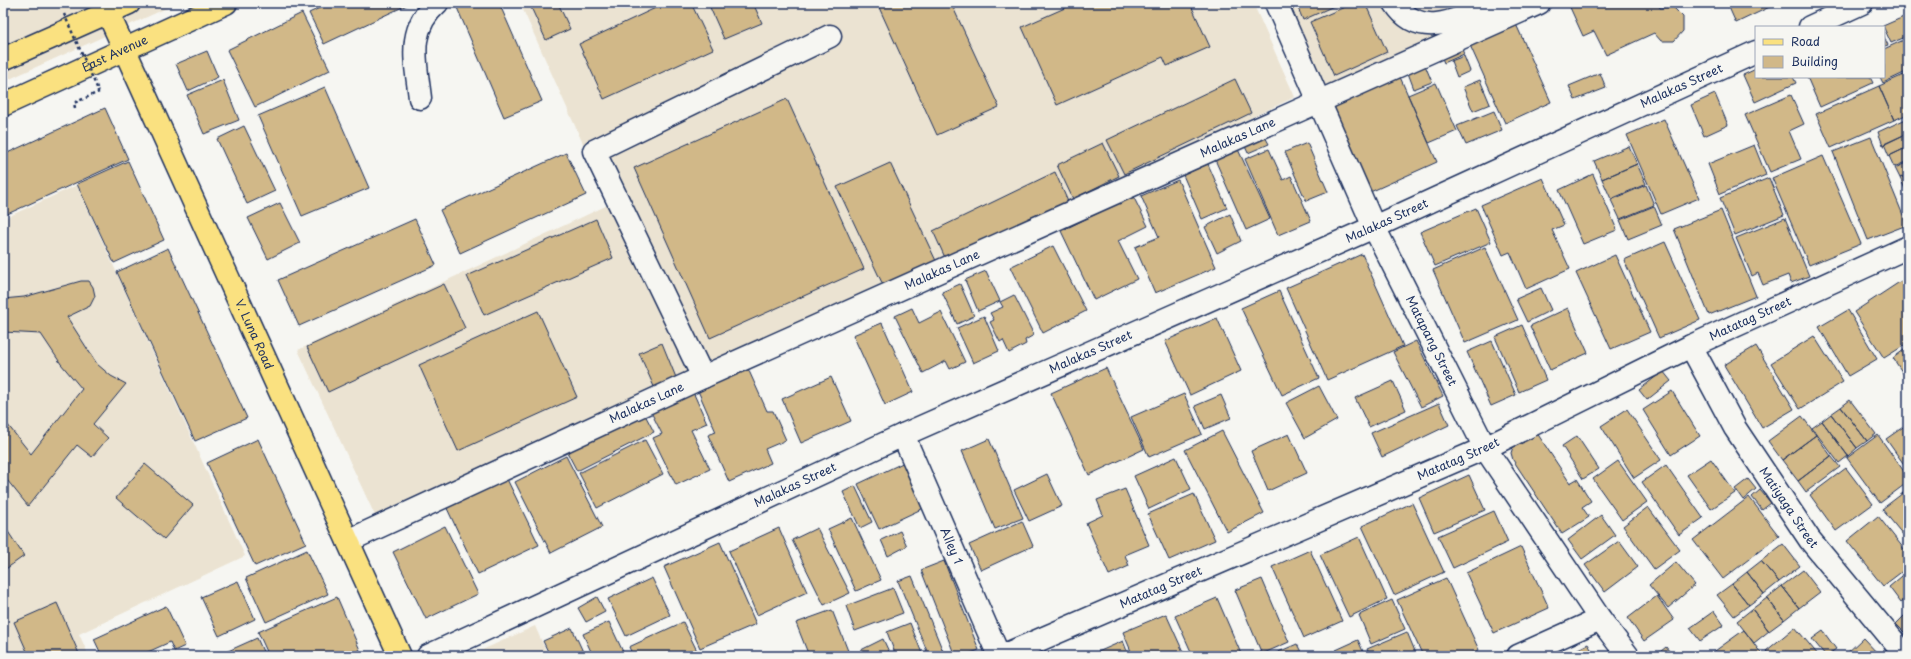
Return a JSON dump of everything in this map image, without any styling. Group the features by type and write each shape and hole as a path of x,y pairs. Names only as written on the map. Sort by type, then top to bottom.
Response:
{"main road":[{"path":"3,59 128,3"},
{"name":"East Avenue","path":"3,105 226,3"},
{"name":"V. Luna Road","path":"108,13 400,656"}],"street":[{"path":"420,98 414,48 419,25 429,10 437,3"},
{"name":"Matapang Street","path":"1276,3 1318,103 1374,227 1485,448 1600,619 1628,656"},
{"path":"1395,3 1409,20 1424,24 1438,24 1465,17 1494,3"},
{"name":"Malakas Lane","path":"348,541 701,374 1318,103 1539,3"},
{"path":"1812,26 1862,3"},
{"path":"701,374 594,151 830,36"},
{"name":"Malakas Street","path":"428,656 903,435 1374,227 1755,52"},
{"name":"Matatag Street","path":"1000,656 1485,448 1691,346 1907,250"},
{"name":"Matiyaga Street","path":"1691,346 1736,428 1810,540 1906,656"},
{"name":"Alley 1","path":"903,435 1000,656"},
{"path":"1518,656 1600,619"}],"path":[{"path":"64,14 99,92 74,103 75,108"}],"shaded area":[{"path":"3,3 178,3 3,82"},
{"path":"520,3 1253,3 1295,97 742,356 378,522 298,350 610,204"},
{"path":"1287,3 1515,3 1325,90"},
{"path":"77,185 245,556 79,634 89,656 3,656 3,219"},
{"path":"535,626 548,656 469,656"}],"building":[{"path":"330,3 411,3 324,44 309,13"},
{"path":"455,3 499,3 542,101 504,117"},
{"path":"529,3 558,3 570,29 546,40"},
{"path":"666,3 691,3 713,49 604,99 579,44"},
{"path":"708,3 753,3 762,23 724,39"},
{"path":"877,3 951,3 999,107 937,135"},
{"path":"1076,3 1190,3 1210,47 1167,66 1163,57 1057,105 1022,27"},
{"path":"1296,3 1336,3 1336,5 1303,20"},
{"path":"1354,3 1365,3 1387,52 1334,76 1310,22"},
{"path":"1568,3 1658,3 1660,8 1673,7 1683,17 1683,31 1674,41 1661,41 1654,33 1606,55 1594,31 1583,36"},
{"path":"1727,3 1778,3 1736,23"},
{"path":"302,13 330,70 255,107 227,50"},
{"path":"1908,15 1908,36 1891,43 1885,30 1885,26 1883,26"},
{"path":"1515,22 1551,102 1505,123 1469,43"},
{"path":"1908,38 1908,71 1883,83 1880,78 1885,78 1885,49"},
{"path":"1885,39 1888,45 1885,46"},
{"path":"1459,43 1464,54 1444,63 1439,51"},
{"path":"207,51 218,77 188,91 176,64"},
{"path":"1464,56 1470,71 1457,77 1451,61"},
{"path":"1422,58 1432,82 1414,89 1405,65"},
{"path":"1755,69 1755,78 1794,78 1796,83 1755,102 1743,75"},
{"path":"1397,70 1437,162 1368,193 1328,101"},
{"path":"1600,73 1606,88 1575,100 1569,86"},
{"path":"1908,73 1908,114 1894,120 1879,86"},
{"path":"1807,78 1870,78 1873,83 1820,107"},
{"path":"1235,79 1251,113 1124,174 1107,140"},
{"path":"223,80 239,120 204,134 187,95"},
{"path":"1480,80 1490,104 1473,111 1463,87"},
{"path":"1436,83 1457,131 1429,143 1408,95"},
{"path":"1879,86 1894,120 1831,148 1816,114"},
{"path":"325,87 369,188 302,216 258,116"},
{"path":"1715,94 1728,125 1704,136 1691,105"},
{"path":"1791,95 1804,124 1789,131 1801,159 1770,172 1745,115"},
{"path":"787,99 864,269 710,338 634,168"},
{"path":"105,108 128,159 3,216 3,155"},
{"path":"1494,111 1502,130 1466,145 1457,126"},
{"path":"1908,118 1908,133 1883,145 1878,132"},
{"path":"1664,119 1699,198 1661,214 1627,135"},
{"path":"244,126 275,191 247,204 217,139"},
{"path":"1263,133 1269,144 1248,153 1243,142"},
{"path":"1908,133 1908,147 1889,156 1884,144"},
{"path":"1871,137 1907,225 1868,240 1833,152"},
{"path":"1103,143 1119,176 1073,199 1057,165"},
{"path":"1307,143 1328,192 1306,201 1285,152"},
{"path":"1236,145 1270,219 1246,230 1213,155"},
{"path":"1754,145 1766,175 1720,194 1708,164"},
{"path":"1629,146 1637,164 1602,179 1594,161"},
{"path":"1908,147 1908,161 1894,167 1889,156"},
{"path":"1269,149 1283,180 1291,176 1311,221 1278,235 1245,159"},
{"path":"566,153 586,195 460,253 440,210"},
{"path":"1823,156 1861,244 1809,265 1772,178"},
{"path":"128,161 164,240 114,263 77,184"},
{"path":"1908,162 1908,174 1900,178 1895,168"},
{"path":"890,163 937,263 884,287 837,187"},
{"path":"1208,164 1227,208 1202,219 1183,175"},
{"path":"1637,164 1646,184 1611,199 1602,179"},
{"path":"1055,172 1069,204 947,262 933,231"},
{"path":"1593,174 1617,230 1583,244 1559,190"},
{"path":"1908,175 1908,188 1905,189 1900,178"},
{"path":"1543,178 1564,225 1552,230 1570,269 1526,289 1510,252 1503,255 1481,205"},
{"path":"1769,178 1784,215 1735,235 1720,198"},
{"path":"1178,180 1216,267 1155,293 1135,247 1159,237 1141,196"},
{"path":"1646,185 1654,205 1620,219 1611,200"},
{"path":"1133,196 1148,226 1118,241 1137,279 1094,300 1061,231"},
{"path":"280,203 300,243 268,259 248,218"},
{"path":"1654,206 1662,225 1628,239 1620,220"},
{"path":"1476,208 1491,242 1435,266 1420,232"},
{"path":"1721,210 1756,296 1709,315 1674,229"},
{"path":"1230,214 1241,241 1217,253 1205,227"},
{"path":"1785,218 1809,276 1791,283 1788,275 1763,285 1758,273 1752,276 1736,238"},
{"path":"415,219 436,265 299,326 278,280"},
{"path":"596,219 613,258 484,315 467,276"},
{"path":"1665,242 1700,320 1659,338 1624,260"},
{"path":"1053,246 1086,311 1043,333 1010,267"},
{"path":"1485,247 1518,320 1465,343 1433,270"},
{"path":"168,248 247,418 195,441 117,272"},
{"path":"1362,254 1403,346 1327,380 1286,288"},
{"path":"1615,255 1650,332 1611,349 1576,273"},
{"path":"986,271 1000,301 978,311 965,280"},
{"path":"81,281 89,281 93,287 95,296 90,306 67,317 97,364 111,376 126,384 93,424 108,438 92,457 77,445 28,506 3,475 3,419 31,454 82,389 61,364 41,334 3,332 3,299 24,297"},
{"path":"1901,281 1908,292 1908,343 1884,358 1854,312"},
{"path":"444,284 465,328 328,392 307,347"},
{"path":"960,284 974,316 957,324 942,292"},
{"path":"1541,288 1551,310 1527,322 1516,299"},
{"path":"1279,291 1319,378 1282,395 1241,308"},
{"path":"1014,295 1034,335 1025,340 1026,344 1009,353 1003,340 1000,342 990,322 994,320 990,313 1003,307 1000,302"},
{"path":"912,308 919,323 941,312 965,362 950,369 946,361 923,373 895,316"},
{"path":"1568,308 1588,353 1550,370 1530,326"},
{"path":"1848,310 1877,359 1848,376 1819,327"},
{"path":"538,311 577,397 458,451 419,365"},
{"path":"984,316 999,351 973,363 957,328"},
{"path":"1217,318 1241,371 1190,395 1165,341"},
{"path":"882,323 913,392 885,405 853,335"},
{"path":"1522,325 1546,380 1519,392 1495,337"},
{"path":"1814,336 1843,382 1800,409 1771,363"},
{"path":"1416,341 1443,396 1421,407 1393,352"},
{"path":"1492,341 1516,395 1491,406 1467,352"},
{"path":"662,343 677,380 655,389 639,353"},
{"path":"1756,346 1794,409 1762,428 1724,365"},
{"path":"1908,347 1908,381 1893,358"},
{"path":"745,362 767,411 773,411 786,440 765,449 771,463 729,482 708,435 716,432 695,384"},
{"path":"1106,368 1144,449 1089,475 1051,393"},
{"path":"1663,371 1671,381 1647,400 1639,390"},
{"path":"831,377 851,421 801,443 782,399"},
{"path":"1393,381 1406,410 1369,427 1355,398"},
{"path":"1319,386 1337,420 1305,438 1286,403"},
{"path":"1672,391 1700,436 1671,455 1643,410"},
{"path":"693,392 707,423 691,430 710,469 676,485 653,438 662,434 651,412"},
{"path":"1184,394 1202,434 1149,457 1131,417"},
{"path":"1221,395 1231,418 1205,429 1195,406"},
{"path":"1850,400 1876,434 1867,441 1841,407"},
{"path":"1439,403 1449,425 1382,457 1371,433"},
{"path":"1841,407 1867,441 1857,448 1831,414"},
{"path":"1627,409 1661,460 1634,478 1601,426"},
{"path":"643,411 654,432 577,471 566,450"},
{"path":"1831,414 1857,448 1848,456 1822,421"},
{"path":"1802,416 1816,435 1782,460 1768,441"},
{"path":"1822,421 1848,456 1839,463 1812,428"},
{"path":"1906,425 1908,427 1908,470 1886,439"},
{"path":"1535,430 1570,483 1577,479 1591,501 1582,507 1589,517 1562,534 1513,460 1511,453 1514,444"},
{"path":"1222,431 1264,513 1227,532 1185,450"},
{"path":"1289,434 1307,473 1268,491 1251,451"},
{"path":"1816,435 1831,456 1798,481 1782,460"},
{"path":"1878,435 1908,477 1908,482 1880,503 1847,458"},
{"path":"1577,436 1599,469 1583,479 1562,446"},
{"path":"258,439 306,543 255,566 207,463"},
{"path":"989,439 1023,518 995,529 962,451"},
{"path":"645,440 663,474 597,508 579,473"},
{"path":"566,456 602,527 551,553 515,482"},
{"path":"1831,456 1840,467 1806,492 1798,481"},
{"path":"1176,457 1191,489 1149,509 1134,476"},
{"path":"1711,459 1735,493 1711,509 1687,475"},
{"path":"909,460 930,505 879,529 858,484"},
{"path":"1618,461 1647,502 1622,520 1593,479"},
{"path":"145,464 193,505 164,539 116,498"},
{"path":"1666,465 1703,518 1679,535 1642,482"},
{"path":"1846,468 1873,504 1836,531 1810,495"},
{"path":"504,473 539,545 478,574 444,502"},
{"path":"1047,474 1062,506 1029,521 1014,490"},
{"path":"1469,475 1485,510 1434,532 1419,498"},
{"path":"1748,479 1756,489 1743,500 1735,489"},
{"path":"855,486 872,522 860,528 843,492"},
{"path":"1125,489 1149,545 1125,555 1129,566 1109,575 1086,523 1103,515 1097,500"},
{"path":"1760,490 1771,503 1762,510 1752,497"},
{"path":"1907,490 1908,491 1908,541 1882,509"},
{"path":"1194,494 1215,540 1169,560 1148,514"},
{"path":"1749,497 1779,536 1723,579 1693,540"},
{"path":"1412,503 1444,572 1394,595 1362,526"},
{"path":"1648,507 1680,550 1654,569 1623,526"},
{"path":"1494,511 1508,542 1453,568 1438,536"},
{"path":"1601,515 1615,535 1582,559 1568,540"},
{"path":"1878,516 1908,554 1908,567 1883,586 1847,541"},
{"path":"852,518 881,580 856,591 828,529"},
{"path":"1022,521 1033,546 981,570 969,545"},
{"path":"3,524 24,556 3,571"},
{"path":"445,526 478,594 426,619 393,552"},
{"path":"779,528 807,592 757,615 729,551"},
{"path":"817,528 850,593 824,605 792,540"},
{"path":"900,531 907,546 888,556 881,540"},
{"path":"1359,537 1387,599 1349,617 1320,555"},
{"path":"1619,541 1638,567 1605,592 1585,565"},
{"path":"720,542 756,624 700,648 664,567"},
{"path":"1783,544 1800,566 1779,582 1761,561"},
{"path":"1521,547 1549,608 1494,633 1466,573"},
{"path":"307,550 328,594 266,622 246,578"},
{"path":"1310,550 1342,621 1304,638 1272,567"},
{"path":"944,561 979,650 963,656 955,656 921,570"},
{"path":"1761,561 1779,582 1764,594 1747,572"},
{"path":"1676,562 1695,585 1668,608 1649,585"},
{"path":"1803,570 1820,592 1799,608 1782,586"},
{"path":"1908,571 1908,598 1901,603 1889,587"},
{"path":"1747,572 1764,594 1749,605 1732,584"},
{"path":"912,576 945,656 929,656 898,581"},
{"path":"652,578 670,615 626,636 608,599"},
{"path":"1446,578 1479,650 1465,656 1423,656 1397,600"},
{"path":"1262,579 1289,642 1262,654 1235,590"},
{"path":"238,581 255,619 219,636 201,597"},
{"path":"1732,584 1749,605 1734,616 1717,595"},
{"path":"1782,586 1799,608 1784,620 1767,598"},
{"path":"893,588 903,613 855,631 846,606"},
{"path":"1657,596 1674,620 1644,641 1628,618"},
{"path":"337,597 360,650 346,656 269,656 258,632"},
{"path":"597,597 605,612 586,622 578,608"},
{"path":"1217,598 1242,656 1193,656 1175,616"},
{"path":"1767,598 1784,620 1769,631 1752,609"},
{"path":"1392,600 1405,629 1371,644 1359,615"},
{"path":"57,603 80,656 29,656 14,622"},
{"path":"166,606 185,646 174,651 170,642 139,656 102,656 94,639"},
{"path":"1752,609 1769,631 1754,643 1737,621"},
{"path":"832,610 850,656 809,656 796,623"},
{"path":"1714,611 1724,625 1700,641 1690,628"},
{"path":"1908,612 1908,636 1896,624"},
{"path":"1166,614 1185,656 1133,656 1123,632"},
{"path":"609,622 625,656 593,656 583,634"},
{"path":"683,622 699,655 633,656 629,647"},
{"path":"910,623 923,656 896,656 887,632"},
{"path":"1795,627 1819,656 1770,656 1766,651"},
{"path":"572,628 585,656 550,656 543,641"},
{"path":"1744,630 1763,656 1708,656"},
{"path":"1823,631 1836,649 1826,656 1812,639"},
{"path":"1407,632 1417,656 1370,656 1367,649"},
{"path":"257,638 265,656 217,656"},
{"path":"1863,638 1880,656 1844,656"},
{"path":"883,639 891,656 864,656 861,650"},
{"path":"1358,640 1365,656 1339,656 1336,650"},
{"path":"1123,641 1129,656 1089,656"},
{"path":"1297,644 1303,656 1269,656"},
{"path":"1588,644 1595,656 1564,656"},
{"path":"1666,647 1673,656 1655,656"},
{"path":"1333,651 1335,656 1322,656"}]}
